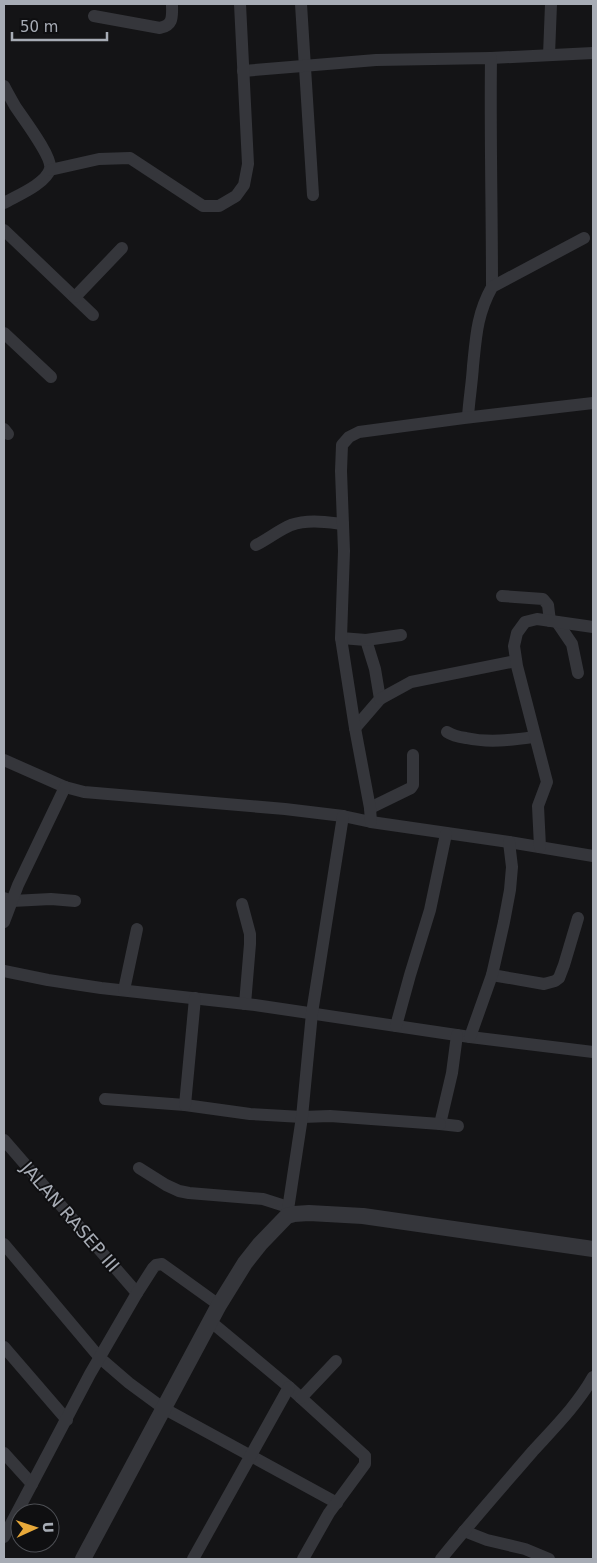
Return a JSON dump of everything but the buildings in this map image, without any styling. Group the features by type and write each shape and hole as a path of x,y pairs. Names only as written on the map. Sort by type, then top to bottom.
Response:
{"street":[{"path":"94,16 160,28 167,27 172,21 172,4"},
{"path":"4,202 40,181 50,170 99,158 130,158 203,206 219,206 236,196 244,185 248,164 240,4"},
{"path":"301,4 314,195"},
{"path":"549,55 551,4"},
{"path":"243,71 376,60 491,58 593,53"},
{"path":"468,417 478,321 484,302 492,287 491,58"},
{"path":"4,86 42,146 50,164 50,170"},
{"path":"4,230 93,315"},
{"path":"492,287 584,238"},
{"path":"75,297 122,248"},
{"path":"4,333 51,377"},
{"path":"371,822 341,638 344,581 342,446 349,437 358,432 593,403"},
{"path":"256,545 292,525 317,522 343,524"},
{"path":"502,596 544,599 554,621 572,644 578,673"},
{"path":"540,847 538,806 547,782 516,661 514,646 517,632 525,622 537,619 593,627"},
{"path":"341,638 366,640 401,635"},
{"path":"366,640 380,699"},
{"path":"355,728 380,699 411,682 516,661"},
{"path":"447,732 479,741 496,742 534,737"},
{"path":"370,808 411,788 413,785 414,755"},
{"path":"4,760 65,787 84,792 266,807 343,816 446,834 593,856"},
{"path":"4,922 8,899 18,885 65,787"},
{"path":"83,1559 219,1305 245,1263 288,1212 302,1117 312,1013 343,816"},
{"path":"396,1026 430,910 446,834"},
{"path":"470,1036 492,975 510,890 512,867 509,842"},
{"path":"8,899 75,900"},
{"path":"242,904 250,934 245,1004"},
{"path":"492,975 544,984 555,981 559,978 564,965 578,918"},
{"path":"124,990 137,929"},
{"path":"4,971 48,980 245,1004 457,1035 593,1052"},
{"path":"185,1105 195,998"},
{"path":"440,1124 452,1073 457,1035"},
{"path":"105,1099 185,1105 250,1114 302,1117 330,1116 458,1126"},
{"name":"JALAN RASEP III","path":"4,1140 137,1293"},
{"path":"139,1168 179,1191 264,1199 294,1214 363,1216 593,1248"},
{"path":"4,1244 8,1260 100,1358 129,1383 163,1408 251,1454 337,1503"},
{"path":"4,1537 90,1374 153,1268 156,1265 162,1264 219,1305"},
{"path":"210,1322 289,1387 365,1456 364,1464 329,1513 303,1559"},
{"path":"4,1347 67,1420"},
{"path":"301,1398 336,1361"},
{"path":"441,1559 556,1425 593,1376"},
{"path":"193,1559 289,1387"},
{"path":"4,1453 32,1484"},
{"path":"464,1531 487,1540 525,1548 549,1559"}]}
